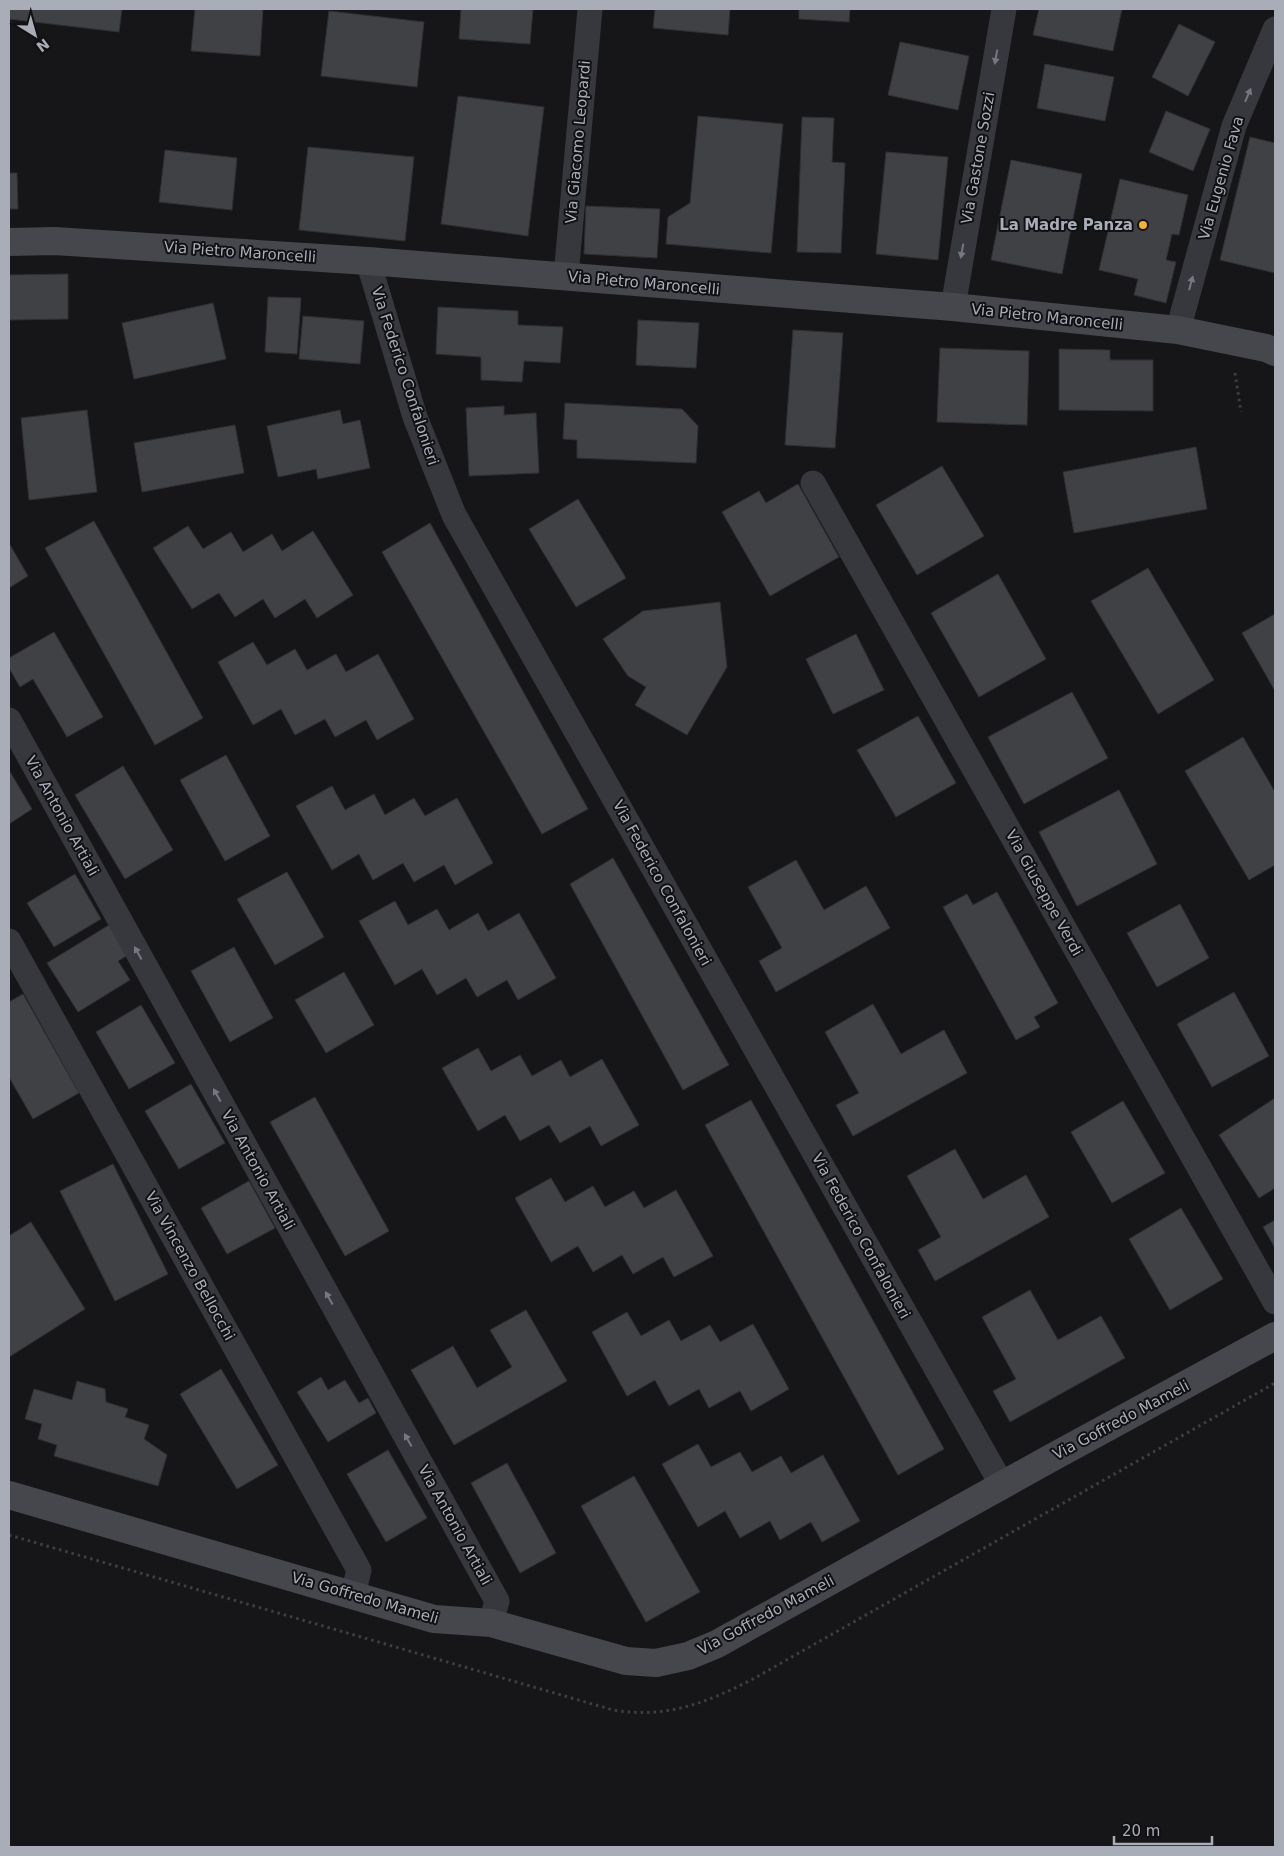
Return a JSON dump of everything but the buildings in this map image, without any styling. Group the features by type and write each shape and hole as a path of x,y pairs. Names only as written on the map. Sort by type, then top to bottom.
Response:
{"street":[{"name":"Via Giacomo Leopardi","path":"566,276 590,9"},
{"name":"Via Gastone Sozzi","path":"952,307 1004,9"},
{"name":"Via Eugenio Fava","path":"1178,330 1234,126 1275,29"},
{"name":"Via Pietro Maroncelli","path":"9,242 54,240 368,261 952,307 1178,330 1230,340 1275,352"},
{"name":"Via Federico Confalonieri","path":"368,261 415,417 454,515 1002,1485"},
{"name":"Via Giuseppe Verdi","path":"813,483 1275,1302"},
{"name":"Via Antonio Artiali","path":"9,720 497,1601 491,1623"},
{"name":"Via Vincenzo Bellocchi","path":"9,940 359,1570 353,1595"},
{"name":"Via Goffredo Mameli","path":"9,1495 434,1619 491,1623 626,1661 656,1663 688,1656 717,1644 1275,1336"}],"path":[{"path":"1230,340 1241,412"},
{"path":"9,1536 612,1710 634,1714 658,1713 707,1700 753,1679 1275,1383"}],"place":[{"name":"La Madre Panza","path":"1143,225"}]}
